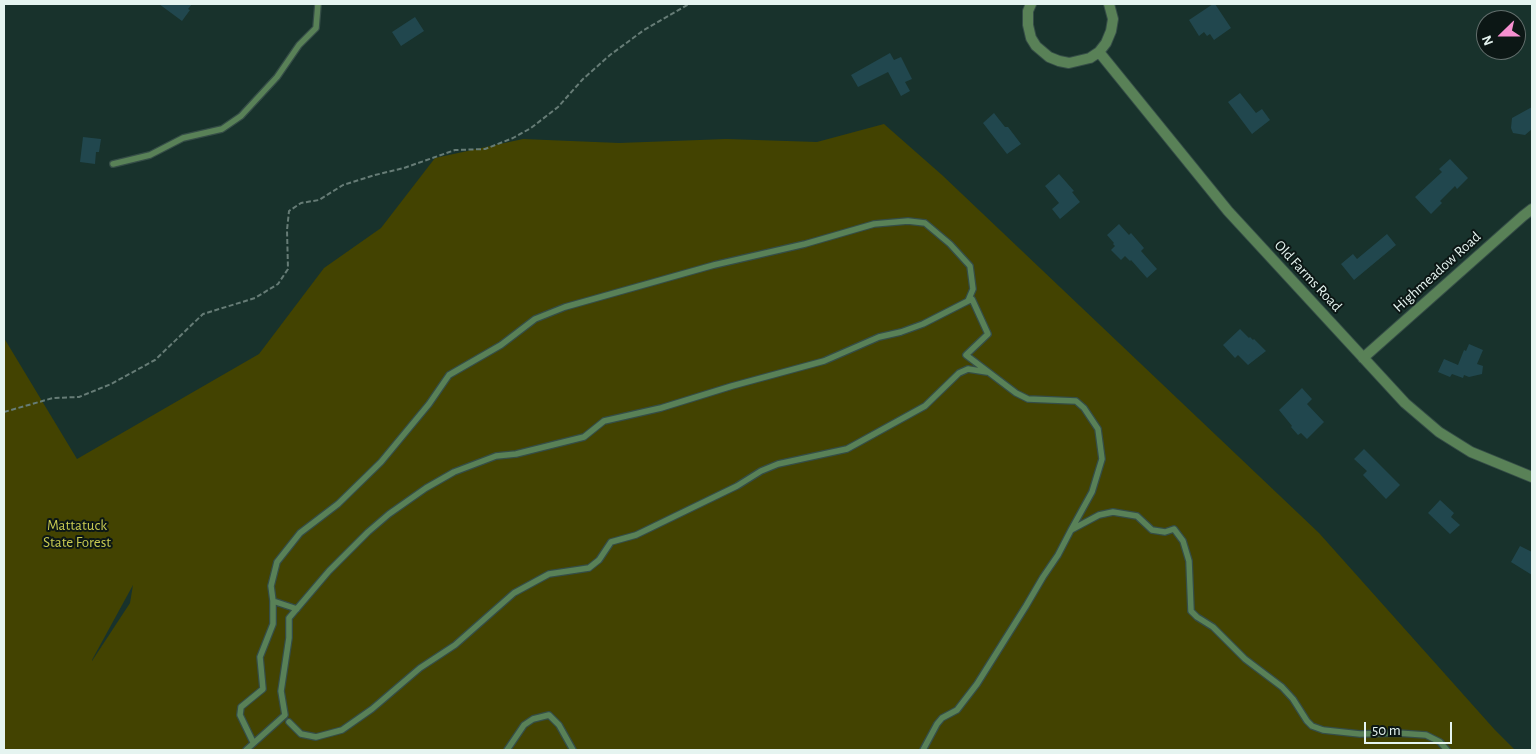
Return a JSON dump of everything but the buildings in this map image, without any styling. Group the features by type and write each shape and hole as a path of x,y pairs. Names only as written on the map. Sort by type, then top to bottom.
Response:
{"street":[{"path":"1031,4 1028,12 1031,38 1049,58 1069,63 1085,60 1099,52 1106,43 1113,19 1109,4"},
{"name":"Old Farms Road","path":"1099,52 1228,211 1406,403 1439,432 1471,452 1532,477"},
{"name":"Highmeadow Road","path":"1363,358 1532,209"}],"lane":[{"path":"113,164 150,155 183,138 222,129 241,116 277,77 299,45 316,28 318,4"},
{"path":"253,742 240,715 241,707 263,689 260,657 273,624 273,601 270,586 276,562 300,534 338,504 381,462 429,404 449,375 501,345 535,319 565,307 714,264 759,256 874,224 908,221 925,223 950,244 970,266 973,289 968,301"},
{"path":"246,750 285,715 280,691 289,638 290,618 329,571 368,532 389,514 426,488 454,472 496,456 516,454 584,437 604,421 661,408 824,361 879,337 902,332 923,324 972,299 988,334 966,355 1016,393 1028,399 1076,401 1084,408 1098,428 1102,460 1092,492 1058,555 977,684 957,710 942,718 937,724 923,750"},
{"path":"289,722 302,734 316,737 342,730 372,709 420,668 455,646 514,593 549,574 589,568 599,560 612,542 636,535 737,486 761,471 778,464 847,449 925,406 959,373 968,369 988,372"},
{"path":"1071,530 1100,515 1113,512 1137,516 1152,530 1166,532 1174,529 1184,541 1189,561 1192,611 1197,617 1213,627 1245,659 1282,687 1293,699 1306,721 1312,726 1322,730 1360,734 1397,733 1426,736 1440,742 1447,750"},
{"path":"273,601 297,608"},
{"path":"507,750 524,725 532,718 549,715 558,725 573,750"}],"path":[{"path":"4,412 53,398 79,397 111,384 155,360 203,314 254,298 278,284 288,269 287,230 289,211 301,203 319,200 343,185 375,174 404,168 455,150 485,149 513,138 531,128 558,107 583,79 610,55 644,30 688,4"}],"green space":[{"name":"Mattatuck State Forest","path":"884,124 942,175 1319,533 1515,750 4,750 4,338 77,459 259,354 324,268 381,228 435,158 523,139 619,143 726,139 817,142","holes":["133,585 130,603 92,661"]}]}
